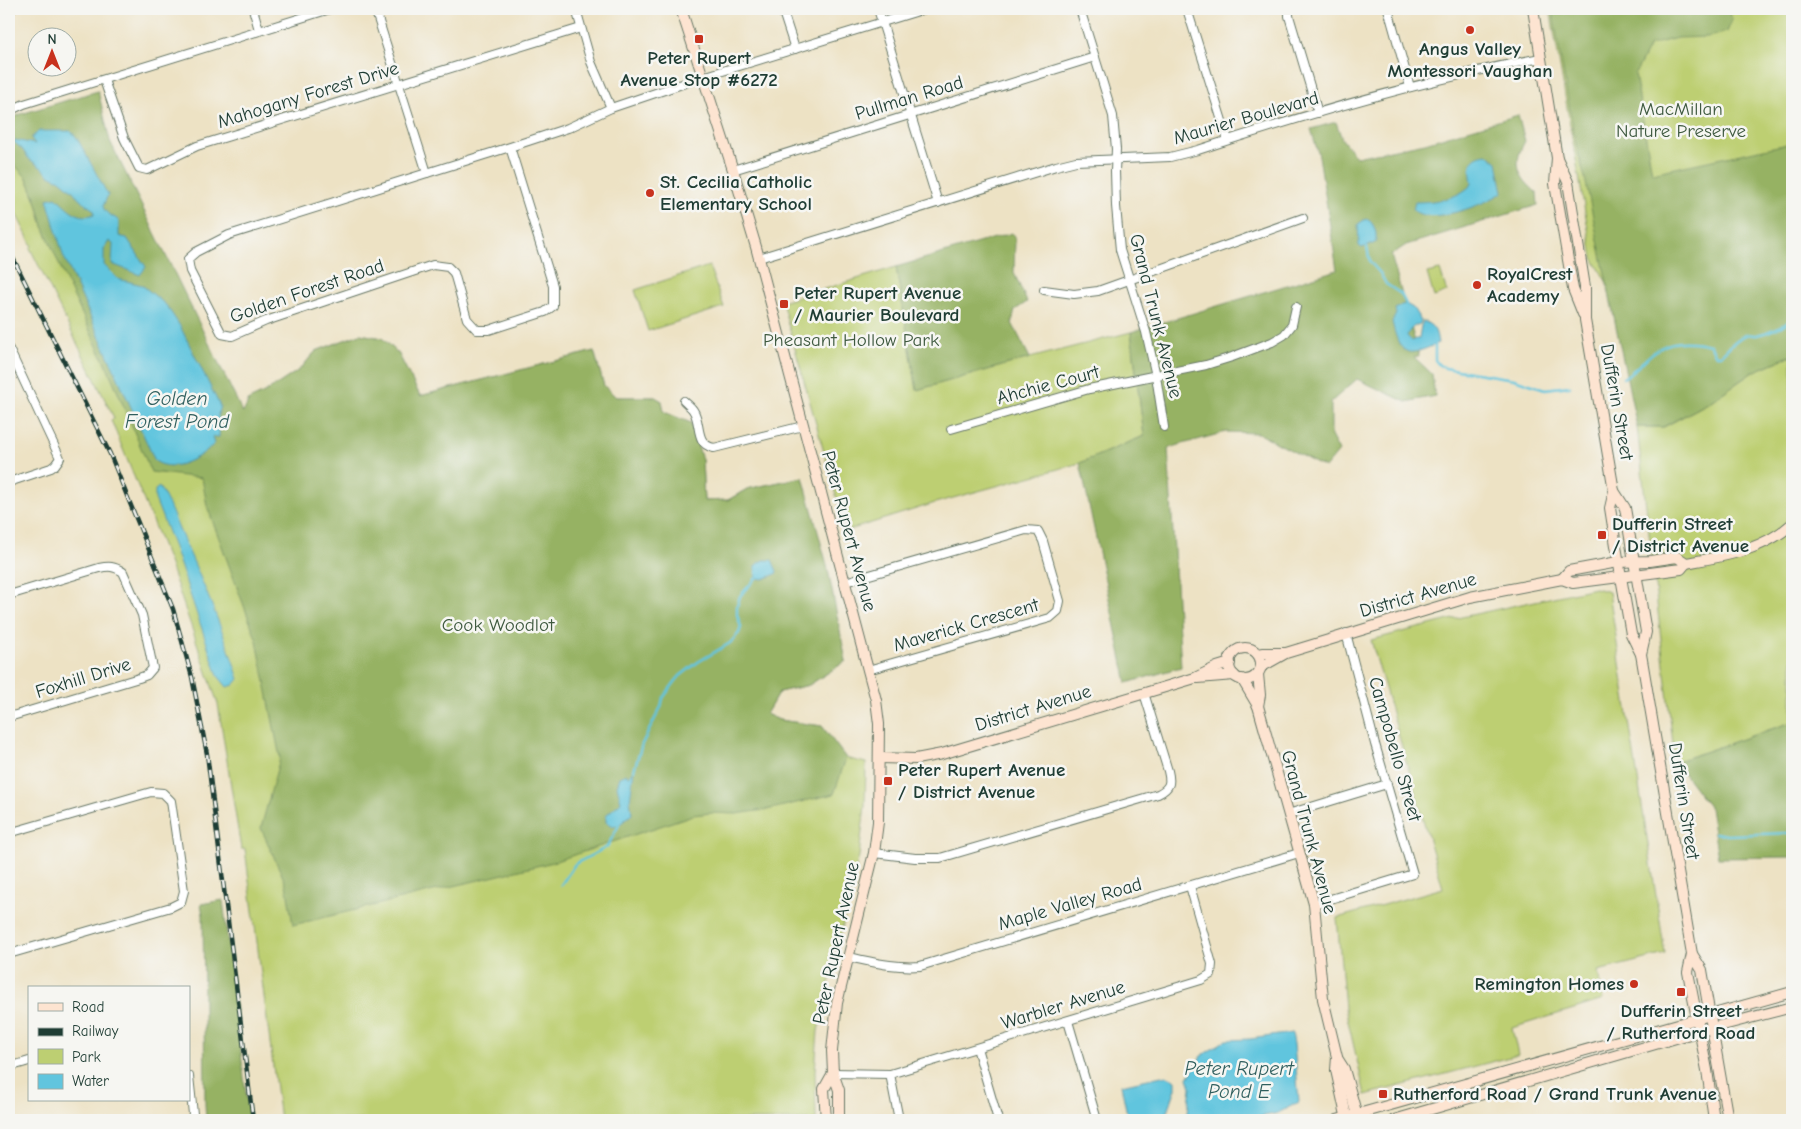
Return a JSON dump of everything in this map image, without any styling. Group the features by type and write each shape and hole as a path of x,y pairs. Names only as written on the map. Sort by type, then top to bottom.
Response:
{"street":[{"path":"253,9 259,30"},
{"path":"9,111 24,104 330,9"},
{"path":"375,9 427,173"},
{"path":"576,9 591,62 611,108"},
{"name":"Peter Rupert Avenue","path":"681,9 733,170 758,258 876,700 880,758 878,822 874,853 838,1003 832,1051 833,1073 840,1090 840,1120"},
{"path":"782,9 795,49"},
{"path":"878,9 938,203"},
{"name":"Golden Forest Road","path":"510,147 553,286 553,306 545,312 489,330 477,330 467,319 454,273 448,266 433,265 266,321 232,336 222,334 190,272 188,259 196,252 229,235 568,128 611,108 703,77 925,9"},
{"name":"Grand Trunk Avenue","path":"1080,9 1113,116 1120,250 1146,332 1156,376 1164,427"},
{"path":"1187,9 1228,140"},
{"path":"1289,9 1289,16 1318,113"},
{"path":"1388,9 1410,87"},
{"name":"Dufferin Street","path":"1532,9 1557,158 1568,182 1585,287 1585,320 1614,490 1625,508 1646,632 1642,654"},
{"name":"Mahogany Forest Drive","path":"104,80 124,138 139,168 147,170 197,146 582,28"},
{"name":"Pullman Road","path":"733,170 1095,57"},
{"name":"Maurier Boulevard","path":"758,258 1076,161 1170,157 1410,87 1460,74 1541,58"},
{"path":"1044,290 1074,294 1098,291 1303,218"},
{"name":"Ahchie Court","path":"951,429 1089,389 1220,361 1272,342 1284,335 1292,325 1296,307"},
{"path":"9,349 60,458 51,468 9,482"},
{"path":"684,401 694,411 701,440 707,446 714,448 803,426"},
{"name":"Dufferin Street","path":"1614,490 1610,508 1618,562 1631,634 1642,654 1692,954 1688,972 1700,1031 1714,1120"},
{"path":"1686,563 1748,550 1766,543 1784,532 1792,524"},
{"name":"Maverick Crescent","path":"845,582 1026,530 1038,531 1044,541 1060,601 1058,611 1050,618 868,670"},
{"name":"District Avenue","path":"1259,671 1286,653 1346,633 1470,597 1562,579 1573,583 1681,569 1686,563 1677,557 1618,562 1570,570 1562,579"},
{"name":"Foxhill Drive","path":"9,595 99,568 110,566 117,568 123,572 142,615 153,668 147,675 139,678 9,717"},
{"name":"Campobello Street","path":"1314,904 1413,874 1346,633"},
{"path":"1240,649 1250,649 1258,654 1261,663 1259,671 1251,679 1238,677 1232,672 1230,663 1233,655 1240,649"},
{"name":"District Avenue","path":"1258,654 1264,652 1286,653"},
{"name":"District Avenue","path":"880,758 916,759 942,754 1195,678 1230,663"},
{"name":"Grand Trunk Avenue","path":"1258,706 1260,696 1259,671"},
{"name":"Grand Trunk Avenue","path":"1238,677 1258,706 1314,904 1323,999 1337,1057 1344,1069 1358,1117"},
{"name":"District Avenue","path":"1195,678 1238,677"},
{"path":"874,853 915,858 940,858 1167,790 1171,782 1144,693"},
{"path":"1288,814 1387,784"},
{"path":"9,833 151,792 163,793 171,801 184,891 181,902 170,907 9,954"},
{"name":"Maple Valley Road","path":"848,956 887,966 902,968 920,966 1299,853"},
{"name":"Warbler Avenue","path":"833,1073 890,1074 1201,980 1211,974 1212,964 1190,886"},
{"name":"Dufferin Street","path":"1692,954 1702,970 1728,1120"},
{"path":"1344,1119 1358,1117 1792,992"},
{"path":"1394,1120 1700,1031 1792,1007"},
{"path":"1068,1021 1097,1120"},
{"path":"977,1048 998,1120"},
{"name":"Grand Trunk Avenue","path":"1337,1057 1336,1070 1344,1119"},
{"path":"9,1067 28,1061"},
{"name":"Peter Rupert Avenue","path":"826,1120 824,1089 833,1073"},
{"path":"890,1074 899,1120"},
{"path":"190,1086 193,1114 191,1120"}],"green space":[{"name":"MacMillan Nature Preserve","path":"1550,9 1792,9 1792,291 1617,301 1593,258"},
{"name":"MacMillan Nature Preserve","path":"1552,9 1729,9 1732,20 1727,32 1708,37 1677,38 1650,45 1635,74 1652,173 1792,143 1792,355 1753,372 1708,403 1663,427 1637,427 1585,178 1576,145"},
{"name":"Cook Woodlot","path":"98,91 110,141 243,413 249,400 266,392 299,370 316,351 360,334 382,338 398,353 420,396 594,351 604,386 616,397 655,397 662,401 664,412 691,423 702,460 704,501 728,500 747,489 803,477 827,565 846,661 809,685 779,692 766,714 779,720 822,726 846,758 834,794 771,809 736,814 711,813 693,815 553,862 293,925 286,884 261,828 280,758 257,641 207,506 202,478 151,472 111,376 43,226 36,200 27,178 9,159 9,119"},
{"path":"1518,115 1525,141 1519,157 1519,170 1521,176 1537,193 1538,205 1406,245 1391,255 1419,356 1414,357 1432,374 1435,396 1406,402 1357,379 1331,402 1331,436 1339,451 1325,468 1258,433 1226,432 1168,448 1181,667 1127,683 1080,463 1144,436 1131,332 1337,270 1319,156 1311,129 1336,122 1342,139 1356,157 1425,143"},
{"path":"9,156 27,178 36,200 43,226 111,376 202,477 266,392 299,370 316,351 360,334 382,338 398,353 420,396 594,351 604,386 616,397 655,397 662,401 664,412 691,423 702,460 704,501 728,500 747,489 803,477 846,661 809,685 779,692 766,714 779,720 822,726 845,758 866,763 865,806 859,856 818,1031 815,1071 816,1120 280,1120 245,849 241,849 218,704 169,562 111,420 114,418 30,248 32,246 9,199"},
{"path":"1012,233 1015,239 1014,273 1027,302 1015,310 1012,323 1030,358 917,390 896,267"},
{"path":"709,266 724,307 648,331 635,290"},
{"name":"Pheasant Hollow Park","path":"896,267 917,390 1131,332 1144,436 1080,463 935,503 846,531 782,302"},
{"path":"1440,270 1447,292 1434,297 1427,273"},
{"path":"1792,355 1792,722 1675,762 1637,427 1664,427 1708,403 1753,372"},
{"path":"1595,588 1609,592 1665,954 1598,971 1603,1000 1512,1028 1518,1055 1365,1095 1345,1008 1337,918 1443,888 1371,640 1457,618"},
{"path":"1792,722 1792,857 1718,858 1710,808 1675,762"},
{"path":"223,900 249,1120 206,1120 203,915 201,904"}],"water":[{"name":"Golden Forest Pond","path":"39,131 71,131 77,138 108,195 103,206 104,209 119,221 119,236 127,238 146,267 140,275 112,264 113,244 109,241 104,249 104,265 118,279 142,285 166,305 180,326 220,406 218,414 219,437 212,437 214,444 186,463 170,466 162,465 155,461 63,255 47,199 56,197 73,212 83,216 94,214 94,210 81,201 60,180 49,175 29,159 14,142 15,140 35,144 31,138"},
{"path":"1487,154 1497,162 1503,192 1485,202 1458,212 1432,216 1413,210 1415,202 1446,199 1466,189 1472,184 1471,164 1473,160 1476,157"},
{"path":"1368,219 1375,230 1376,240 1375,243 1362,248 1359,246 1358,224"},
{"path":"1406,304 1413,308 1421,321 1420,324 1409,331 1407,336 1412,341 1419,338 1423,321 1434,329 1438,343 1418,351 1408,352 1404,350 1396,337 1392,322 1396,314 1395,309"},
{"path":"159,487 169,504 219,624 239,679 234,685 227,687 218,676 175,550 155,499 155,490"},
{"path":"764,560 772,560 777,571 776,574 763,579 756,578 755,566"},
{"path":"634,770 630,800 632,814 619,825 612,826 606,822 606,815 621,802 617,786 620,777 627,774 629,777"},
{"name":"Peter Rupert Pond E","path":"1292,1033 1299,1102 1278,1113 1246,1120 1187,1120 1191,1087 1188,1078 1201,1056 1226,1040 1250,1039"},
{"path":"1166,1075 1176,1080 1176,1088 1165,1120 1125,1120 1127,1114 1121,1085"}],"waterway":[{"path":"1367,247 1370,262 1380,273 1386,284 1401,294 1406,304"},
{"path":"1623,378 1655,351 1666,345 1685,342 1710,345 1716,355 1721,355 1732,343 1742,336 1749,334 1757,335 1771,331 1792,318"},
{"path":"1435,345 1435,360 1445,368 1514,379 1545,389 1570,386"},
{"path":"634,770 642,744 661,707 663,698 675,682 698,662 730,643 739,633 741,627 737,615 737,606 740,596 756,578"},
{"path":"561,885 575,864 607,847 619,825"},
{"path":"1715,833 1727,835 1792,833"}],"railway":[{"path":"9,250 110,454 173,609 192,677 207,754 253,1120"}],"place":[{"name":"Angus Valley Montessori Vaughan","path":"1470,30"},
{"name":"Peter Rupert Avenue Stop #6272","path":"699,39"},
{"name":"St. Cecilia Catholic Elementary School","path":"650,193"},
{"name":"RoyalCrest Academy","path":"1477,285"},
{"name":"Peter Rupert Avenue / Maurier Boulevard","path":"784,304"},
{"name":"Dufferin Street / District Avenue","path":"1602,535"},
{"name":"Peter Rupert Avenue / District Avenue","path":"888,781"},
{"name":"Remington Homes","path":"1634,984"},
{"name":"Dufferin Street / Rutherford Road","path":"1681,992"},
{"name":"Rutherford Road / Grand Trunk Avenue","path":"1383,1094"}]}
